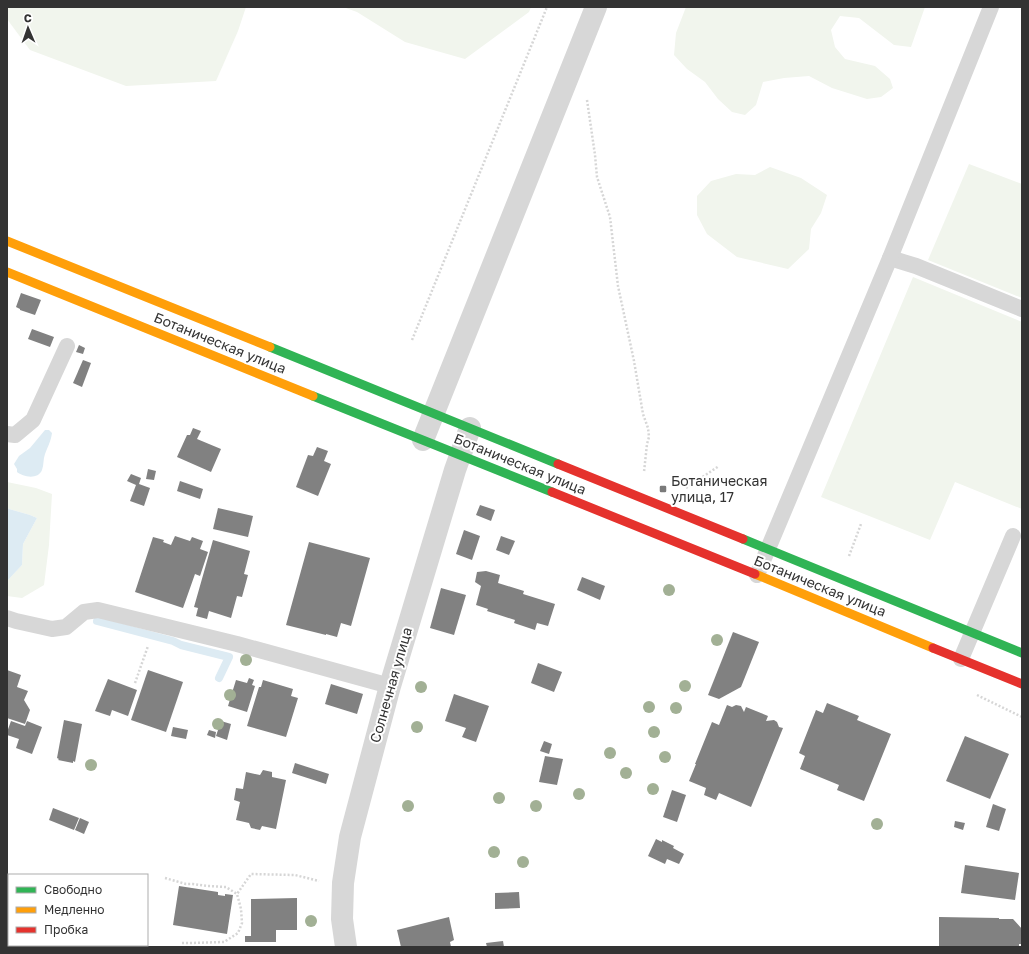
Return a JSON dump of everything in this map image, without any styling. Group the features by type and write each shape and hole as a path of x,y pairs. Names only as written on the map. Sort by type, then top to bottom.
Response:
{"street":[{"path":"423,440 596,7"},
{"name":"Ботаническая улица","path":"7,241 1022,653"},
{"name":"Ботаническая улица","path":"7,272 1022,684"},
{"name":"Солнечная улица","path":"346,947 342,919 343,882 350,837 390,686 460,455 470,428"}],"lane":[{"path":"756,575 890,258 991,7"},
{"path":"890,258 916,266 1022,309"},
{"path":"7,434 15,435 33,420 67,346"},
{"path":"961,659 1013,536"},
{"path":"7,618 52,629 66,627 84,612 98,610 237,644 390,686"}],"path":[{"path":"412,340 547,7"},
{"path":"587,100 596,155 597,177 610,217 618,286 634,361 643,414 648,428 649,437 644,476"},
{"path":"684,489 719,466"},
{"path":"849,557 861,524"},
{"path":"135,683 150,639"},
{"path":"237,894 251,874 295,876 316,881 343,882"},
{"path":"165,878 186,884 226,887 237,894 241,909 242,923 238,933 224,942 182,943"}],"shaded area":[{"path":"7,7 246,7 238,31 216,81 126,86 30,50 7,19"},
{"path":"343,7 531,7 529,12 465,59 405,42 357,12"},
{"path":"686,7 925,7 911,47 894,45 859,18 840,16 831,30 835,47 845,59 875,66 890,79 893,88 881,97 867,99 832,88 809,76 784,78 763,82 756,105 745,115 732,112 718,99 705,82 687,69 674,55 676,33"},
{"path":"969,164 1022,184 1022,298 928,260"},
{"path":"770,167 801,178 827,195 821,213 811,229 809,249 788,269 737,257 707,234 697,215 697,196 711,181 736,174 755,175"},
{"path":"913,277 1022,322 1022,509 955,482 930,540 821,497"},
{"path":"45,430 49,430 52,433 44,456 42,470 37,475 30,477 20,474 17,472 14,464 19,456 30,448"},
{"path":"7,482 36,488 52,494 49,545 44,585 22,598 7,596 7,581 22,565 23,544 37,518 7,507"},
{"path":"7,507 37,518 23,544 22,565 7,581"}],"building":[{"path":"21,293 41,300 35,315 20,310 16,307"},
{"path":"32,329 54,337 50,347 28,339"},
{"path":"79,345 85,348 83,354 76,352"},
{"path":"83,360 91,363 82,387 73,383"},
{"path":"193,428 201,431 197,439 221,449 211,472 177,457 187,435 190,435"},
{"path":"317,447 328,451 324,461 331,464 318,496 296,487 308,455 313,456"},
{"path":"148,469 156,471 154,480 146,479"},
{"path":"131,474 141,478 139,484 150,488 144,506 130,501 136,485 127,481"},
{"path":"180,481 203,489 200,499 177,491"},
{"path":"480,505 495,510 491,521 476,515"},
{"path":"218,508 253,516 248,537 213,529"},
{"path":"464,530 480,536 472,560 456,554"},
{"path":"175,536 190,541 192,537 203,541 200,549 208,552 200,576 195,574 183,608 135,592 153,537 164,540 163,542 171,545"},
{"path":"501,536 515,541 509,555 496,550"},
{"path":"213,540 250,551 244,574 248,575 242,597 237,596 231,618 209,611 207,619 196,616 198,608 194,607"},
{"path":"309,542 370,558 351,626 341,623 337,637 286,625"},
{"path":"486,571 500,575 498,583 524,591 523,594 555,604 548,626 537,623 535,630 514,623 515,620 487,611 488,609 476,605 481,586 475,582 477,572"},
{"path":"582,577 605,586 600,600 577,590"},
{"path":"441,588 466,595 454,635 430,628"},
{"path":"733,632 759,642 741,687 719,699 708,695"},
{"path":"538,663 562,672 554,692 531,683"},
{"path":"7,670 21,675 17,687 28,691 24,700 30,710 25,724 7,718"},
{"path":"148,670 183,682 166,732 131,720"},
{"path":"249,678 254,680 252,685 255,686 247,712 228,706 236,680 247,683"},
{"path":"108,679 137,690 128,716 112,710 110,716 95,711"},
{"path":"263,680 293,689 291,696 298,698 286,737 247,726 259,687 261,687"},
{"path":"331,684 363,694 357,714 325,704"},
{"path":"454,694 489,706 476,742 462,737 466,728 445,721"},
{"path":"827,703 859,716 857,720 891,734 864,801 837,790 839,785 800,769 805,756 799,753 816,710 823,713"},
{"path":"727,705 732,707 736,705 741,706 744,712 746,707 768,716 766,721 774,720 777,722 779,727 783,728 751,807 719,793 716,800 704,795 706,788 689,781 712,722 719,725"},
{"path":"64,720 82,724 75,762 73,761 73,763 58,760 59,759 57,758"},
{"path":"11,721 25,726 27,721 42,727 32,754 16,748 19,739 7,735"},
{"path":"221,721 231,724 227,740 216,736"},
{"path":"173,727 188,730 186,739 171,736"},
{"path":"209,730 216,732 215,738 207,735"},
{"path":"965,736 1009,754 990,799 946,781"},
{"path":"544,741 552,744 549,754 540,751"},
{"path":"545,756 563,759 557,785 539,782"},
{"path":"295,763 329,774 326,784 292,773"},
{"path":"263,770 272,772 272,777 286,780 276,829 262,826 260,830 251,828 249,823 236,820 240,802 234,800 236,788 243,789 246,772 260,775"},
{"path":"672,790 686,795 677,822 663,817"},
{"path":"993,804 1006,809 999,831 986,827"},
{"path":"53,808 79,818 74,830 49,820"},
{"path":"80,818 89,822 84,834 75,830"},
{"path":"955,821 965,823 963,830 954,827"},
{"path":"656,839 662,842 662,840 674,846 673,848 684,854 679,864 667,859 665,864 648,856"},
{"path":"965,865 1019,873 1015,900 961,893"},
{"path":"179,886 218,892 218,895 233,895 227,934 173,925"},
{"path":"519,892 520,908 495,909 495,893"},
{"path":"297,898 297,930 276,930 276,942 245,942 245,936 251,936 251,899"},
{"path":"449,917 454,940 450,942 451,947 401,947 397,930"},
{"path":"939,917 1013,919 1022,929 1022,944 1019,944 1019,947 940,947"},
{"path":"503,941 504,947 487,947 486,943"}],"waterway":[{"path":"97,621 229,657 219,678"}],"traffic: fast":[{"path":"270,347 558,464"},
{"path":"313,396 552,492"},
{"path":"743,539 1022,653"}],"traffic: slow":[{"path":"7,241 270,347"},
{"path":"7,272 313,396"},
{"path":"755,574 933,648"}],"traffic: jam":[{"path":"558,464 743,539"},
{"path":"552,492 755,574"},
{"path":"933,648 1022,684"}],"place":[{"name":"Ботаническая улица, 17","path":"663,489"}]}
